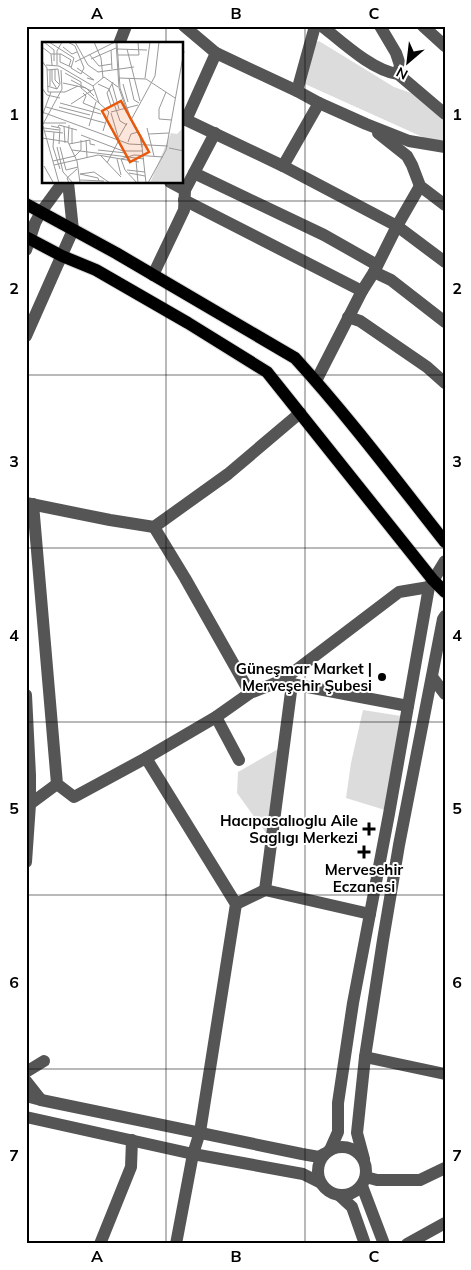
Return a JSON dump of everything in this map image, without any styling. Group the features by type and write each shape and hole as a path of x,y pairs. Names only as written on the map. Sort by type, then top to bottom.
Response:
{"main road":[{"path":"26,204 116,253 295,358 316,381 445,542"},
{"path":"28,242 96,270 188,323 267,372 431,584 445,592"}],"street":[{"path":"120,42 126,26"},
{"path":"184,26 216,53 297,91 318,103 409,141 445,147"},
{"path":"297,91 315,26"},
{"path":"322,26 369,62 391,74 398,74 445,114"},
{"path":"380,26 396,53 400,66 398,74"},
{"path":"424,26 442,38"},
{"path":"216,53 184,119 283,166 397,226 445,262"},
{"path":"283,166 318,103"},
{"path":"366,124 407,156 420,186 445,205"},
{"path":"153,275 184,210 185,195 194,174 215,133"},
{"path":"194,174 324,235 376,269 445,322"},
{"path":"28,242 41,212 62,184"},
{"path":"26,336 73,230 68,184"},
{"path":"172,184 185,195 362,291"},
{"path":"316,381 348,317 420,186"},
{"path":"348,317 360,321 427,367 445,383"},
{"path":"300,413 228,474 154,527 30,503 57,784 74,797 216,717 250,693 289,680 399,592 431,584"},
{"path":"154,527 250,693"},
{"path":"445,561 431,584 408,706 353,1003 338,1103 338,1132 320,1161 318,1168 318,1176 325,1189 339,1195 346,1196 352,1194 364,1181 367,1171 357,1133 365,1057 399,845 445,616"},
{"path":"432,676 445,694"},
{"path":"289,680 408,706"},
{"path":"265,890 289,680"},
{"path":"26,694 30,775 26,862"},
{"path":"216,717 239,760"},
{"path":"146,758 236,904 200,1132 193,1154 176,1244"},
{"path":"28,806 57,784"},
{"path":"236,904 265,890 370,914"},
{"path":"365,1057 445,1074"},
{"path":"26,1072 44,1061"},
{"path":"26,1081 41,1100"},
{"path":"26,1096 320,1157 338,1147 345,1147 353,1149 364,1159"},
{"path":"29,1120 193,1154 303,1174 321,1183"},
{"path":"100,1244 131,1167 132,1140"},
{"path":"364,1181 420,1180 445,1168"},
{"path":"364,1181 384,1244"},
{"path":"339,1195 352,1207 365,1244"},
{"path":"407,1244 445,1222"}],"shaded area":[{"path":"319,41 394,87 414,94 445,121 445,141 427,139 305,84 315,43"},
{"path":"363,710 401,716 385,810 346,798 351,763"},
{"path":"280,748 269,837 237,793 238,772"}],"place":[{"name":"Güneşmar Market | Merveşehir Şubesi","path":"382,677"},
{"name":"Hacıpasalıoglu Aile Saglıgı Merkezi","path":"369,829"},
{"name":"Mervesehir Eczanesi","path":"364,852"}]}
